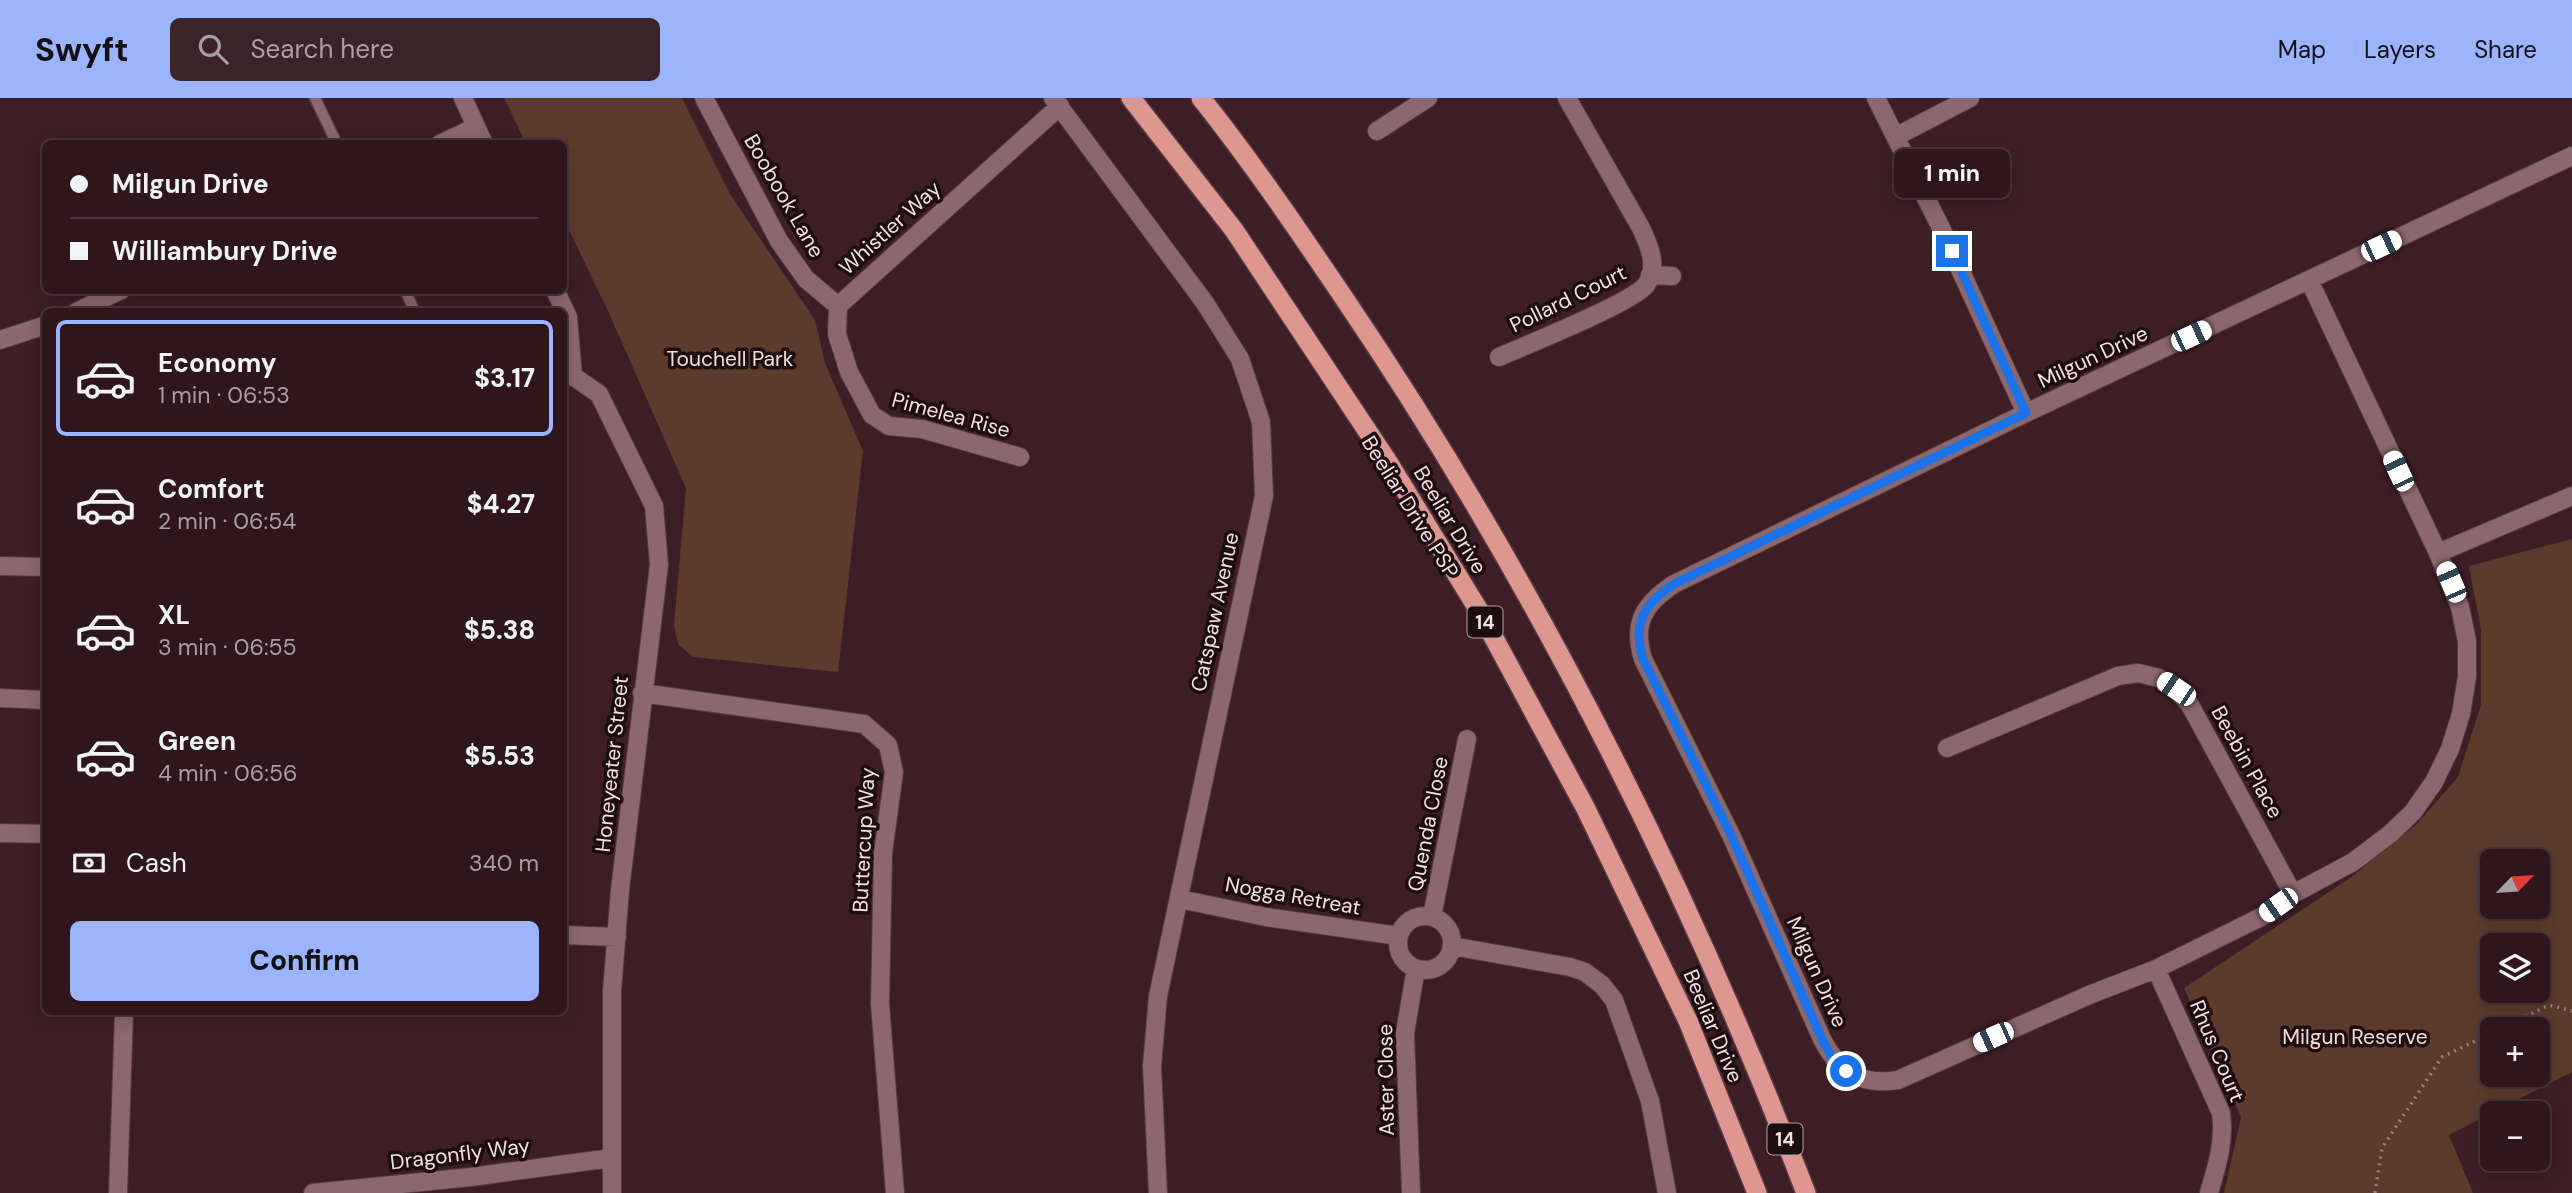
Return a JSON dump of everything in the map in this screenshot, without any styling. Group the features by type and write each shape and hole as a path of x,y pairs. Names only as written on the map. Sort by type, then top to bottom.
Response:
{"highway":[{"name":"Beeliar Drive","path":"1131,98 1234,230 1388,462 1481,614 1586,809 1682,1009 1757,1193"},
{"name":"Beeliar Drive","path":"1201,98 1292,221 1392,370 1456,470 1523,587 1623,776 1678,889 1764,1084 1806,1193"}],"street":[{"path":"458,140 480,135 463,98"},
{"name":"Boobook Lane","path":"704,98 779,241 806,279 838,306"},
{"path":"1377,131 1428,98"},
{"name":"Pollard Court","path":"1499,357 1625,299 1646,285 1650,275 1650,247 1642,228 1567,98"},
{"path":"1876,98 1897,136 2026,413"},
{"path":"1897,136 1970,98"},
{"name":"Whistler Way","path":"872,415 849,372 837,334 838,306 1056,102"},
{"name":"Catspaw Avenue","path":"1056,102 1205,303 1240,359 1261,422 1264,496 1158,996 1152,1066 1158,1193"},
{"name":"Milgun Drive","path":"2309,280 2438,553 2460,607 2466,641 2467,677 2450,749 2427,792 2413,812 2390,834 2353,862 2293,894 2263,916 2156,970 2089,995 1898,1080 1881,1083 1846,1071 1832,1058 1822,1039 1731,835 1643,659 1638,642 1644,610 1655,596 1674,584 2026,413 2572,156"},
{"name":"Pollard Court","path":"1650,275 1672,276"},
{"path":"84,308 113,294"},
{"path":"567,315 568,377"},
{"path":"0,340 42,326"},
{"name":"Honeyeater Street","path":"568,377 599,394 654,506 659,565 642,693 612,991 612,1193"},
{"name":"Pimelea Rise","path":"872,415 889,426 922,429 1020,457"},
{"path":"2438,553 2572,496"},
{"path":"0,566 42,567"},
{"name":"Beebin Place","path":"1947,748 2118,676 2138,673 2159,678 2176,689 2200,721 2293,894"},
{"name":"Buttercup Way","path":"642,693 864,724 888,745 894,772 883,853 880,1004 895,1193"},
{"path":"0,698 42,699"},
{"name":"Quenda Close","path":"1432,917 1467,739"},
{"path":"0,833 42,834"},
{"name":"Nogga Retreat","path":"1180,898 1266,916 1399,936"},
{"path":"1415,917 1432,917 1447,928 1452,946 1443,963 1426,970 1409,964 1400,952 1399,936 1402,928 1415,917"},
{"path":"567,935 617,937"},
{"path":"1452,946 1570,967 1585,972 1602,985 1614,1000 1650,1101 1667,1193"},
{"name":"Aster Close","path":"1411,1193 1405,1033 1416,968"},
{"name":"Rhus Court","path":"2156,970 2221,1113 2221,1151 2209,1193"},
{"path":"118,1193 124,1015"},
{"name":"Dragonfly Way","path":"313,1193 471,1177 611,1158"}],"lane":[{"path":"315,98 335,140"}],"path":[{"path":"2524,1017 2549,1005 2572,1011"},
{"path":"2375,1193 2382,1148 2442,1057 2480,1039"}],"green space":[{"name":"Touchell Park","path":"504,98 682,98 730,194 815,320 825,363 863,451 838,672 693,657 678,644 674,625 686,488 608,311 567,226 567,140 525,140"},
{"name":"Milgun Reserve","path":"2572,539 2572,1072 2550,1083 2550,1017 2480,1017 2480,1087 2543,1087 2515,1101 2480,1101 2480,1119 2449,1135 2473,1193 2224,1193 2241,1117 2184,988 2353,876 2417,824 2458,777 2481,705 2481,630 2469,566"}],"route":[{"path":"1846,1071 1832,1058 1822,1039 1731,835 1643,659 1638,642 1644,610 1655,596 1674,584 2026,413 1952,251"}]}
